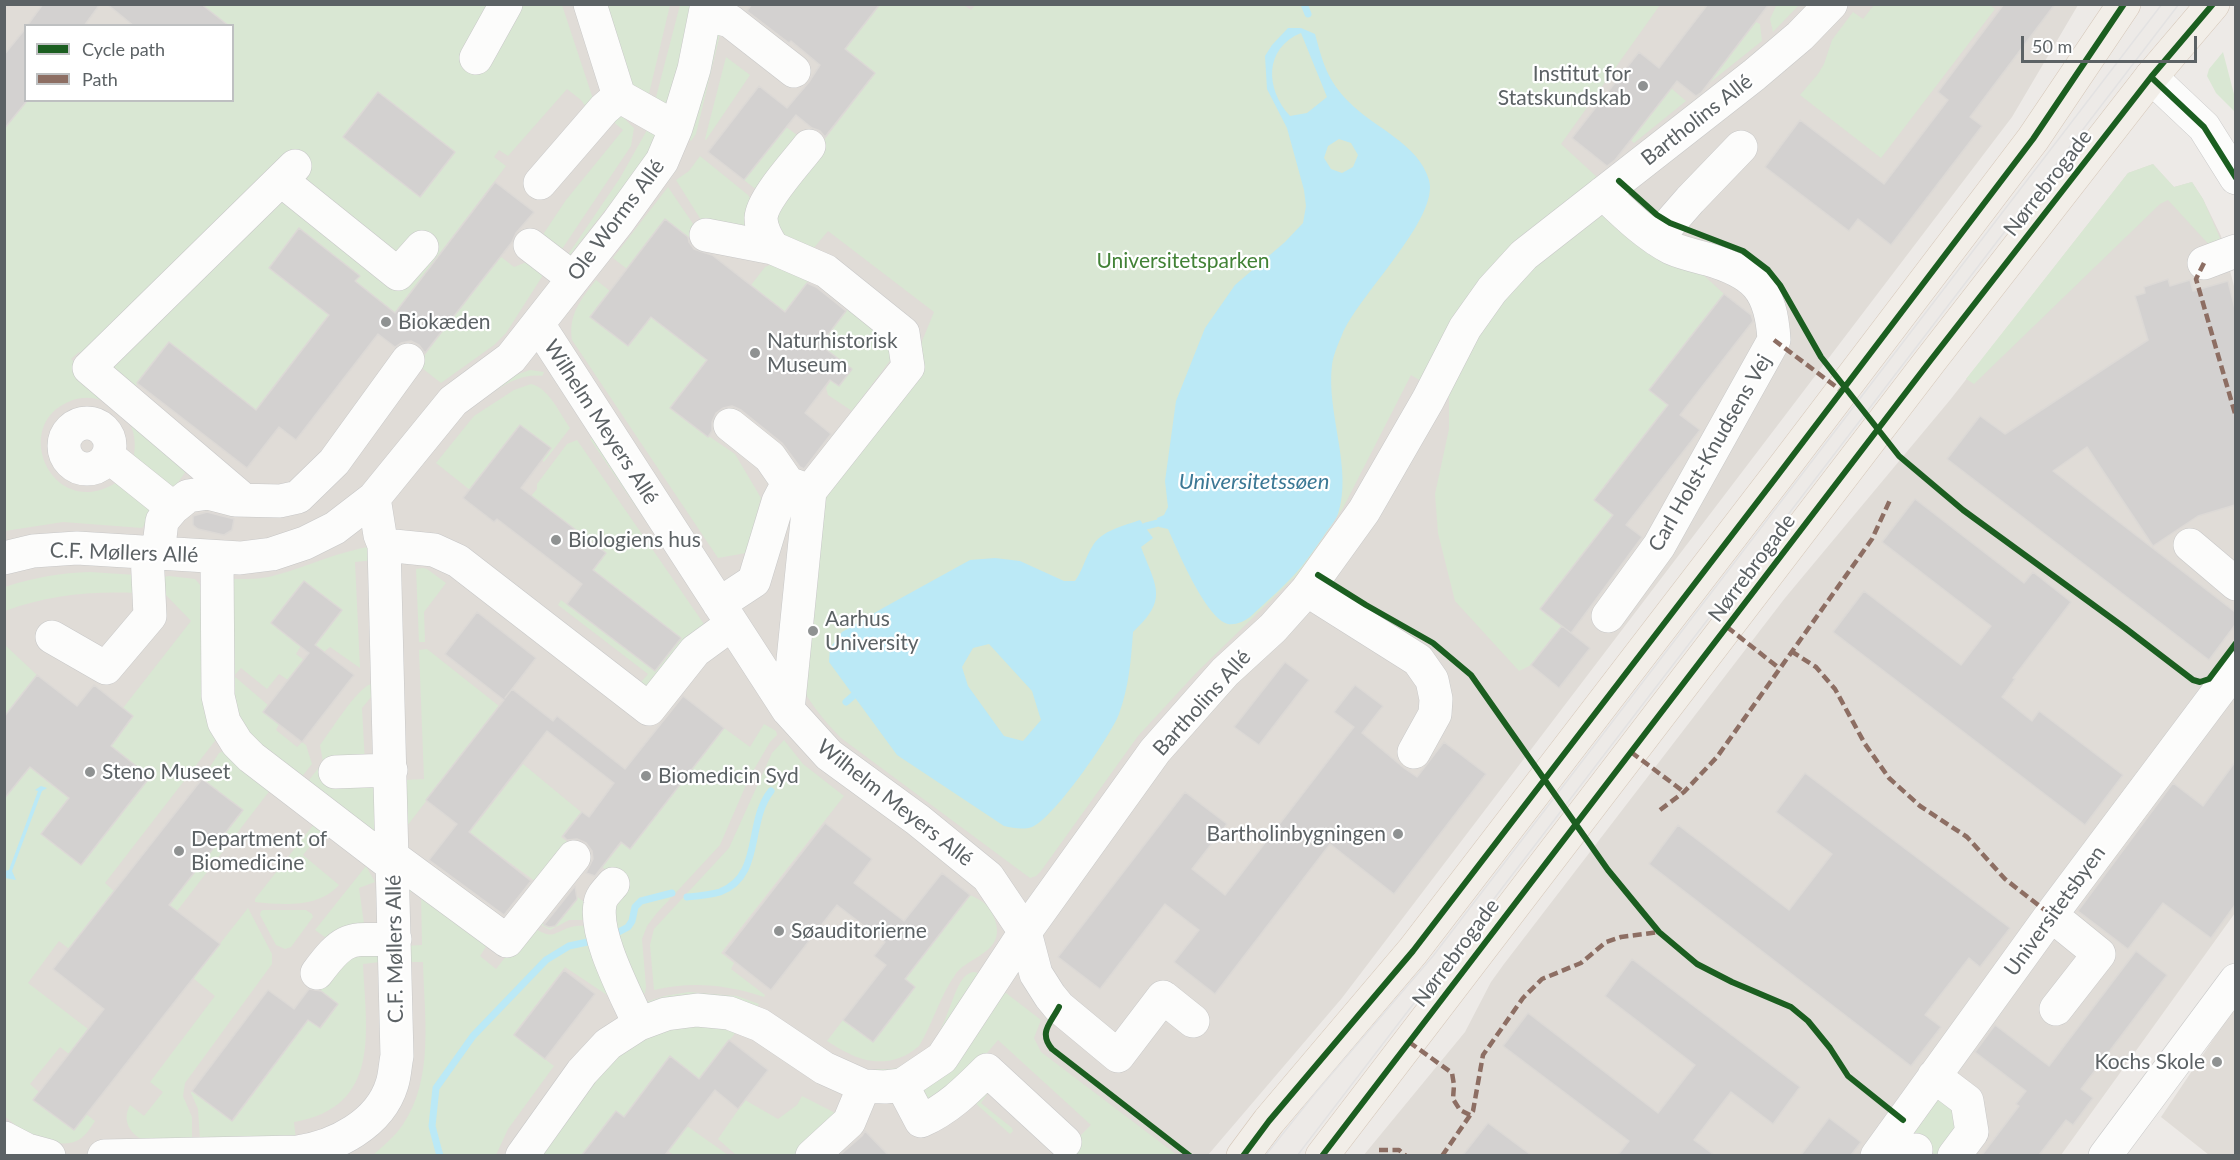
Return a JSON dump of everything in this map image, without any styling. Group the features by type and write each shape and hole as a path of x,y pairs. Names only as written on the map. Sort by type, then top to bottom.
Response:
{"main road":[{"name":"Nørrebrogade","path":"1243,1155 1413,951 1756,504 2033,139 2124,4"},
{"name":"Nørrebrogade","path":"1322,1155 1930,361 2151,77 2213,4"}],"street":[{"path":"476,58 506,4"},
{"path":"590,4 619,96 676,128"},
{"name":"Bartholins Allé","path":"902,1085 942,1058 1025,933 1155,751 1225,672 1272,628 1307,590 1364,511 1428,400 1465,328 1492,290 1524,255 1755,75 1800,36 1831,4"},
{"path":"706,9 730,21 794,71"},
{"name":"Ole Worms Allé","path":"538,324 662,161 676,128 694,69 706,9"},
{"path":"2151,77 2204,127 2235,178"},
{"path":"540,183 604,108 619,96"},
{"path":"773,248 765,235 761,219 764,205 809,146"},
{"path":"1656,239 1741,147"},
{"path":"244,500 89,368 288,173 398,274 422,247"},
{"name":"Carl Holst-Knudsens Vej","path":"1603,193 1656,239 1675,250 1720,263 1755,282 1770,306 1774,339 1659,546 1608,616"},
{"path":"384,545 434,550 458,561 649,709 754,581 778,502 799,487 908,367 903,333 826,271 773,248 706,235"},
{"path":"531,245 573,278"},
{"path":"2204,263 2235,251"},
{"name":"C.F. Møllers Allé","path":"4,558 33,551 77,548 240,558 272,554 305,543 335,528 374,498 453,401 511,358 538,324"},
{"name":"Wilhelm Meyers Allé","path":"538,324 788,710 829,755 918,820 988,877 1025,933 1036,974 1059,1007 1118,1056 1163,997 1193,1021"},
{"path":"52,637 106,668 150,616 153,553 162,521 173,508 188,496 208,493 235,500 280,501 298,497 334,462 408,360"},
{"path":"730,425 770,457 799,487 788,710"},
{"path":"108,456 173,508"},
{"name":"C.F. Møllers Allé","path":"104,1155 297,1152 323,1146 362,1127 378,1109 392,1086 397,1056 391,770 384,545 380,535 374,498"},
{"path":"2190,545 2235,584"},
{"path":"217,556 218,696 224,722 237,743 251,757 393,862 507,941 574,857"},
{"path":"1307,590 1418,660 1432,680 1436,699 1435,714 1414,752"},
{"name":"Universitetsbyen","path":"1877,1155 2051,915 2235,668"},
{"path":"335,772 391,770"},
{"path":"612,884 600,903 603,939 639,1024"},
{"path":"2051,915 2098,954 2056,1009"},
{"path":"317,973 332,953 344,943 354,940 394,939"},
{"path":"2118,1150 2235,980"},
{"path":"522,1155 582,1072 608,1044 639,1024 666,1014 697,1010 729,1013 760,1024 824,1068 864,1086 902,1085 921,1121 940,1113 987,1070 1065,1142"},
{"path":"1934,1076 1967,1101 1972,1132 1954,1155"},
{"path":"812,1155 849,1122 864,1086"},
{"path":"4,1138 27,1150 49,1155"}],"shaded area":[{"name":"Aarhus University","path":"5,5 2078,5 2012,117 1342,998 1208,1155 5,1156"},
{"path":"2153,164 2174,187 2192,182 2221,236 2235,290 2235,913 2061,1155 1363,1156 1465,1032 1491,982 1504,964 1785,598 1950,400 2128,173"},
{"name":"Kochs Skole","path":"2235,1007 2235,1155 2209,1155 2161,1117"}],"green space":[{"path":"201,4 562,5 596,108 591,114 581,100 567,89 508,156 499,150 494,157 506,166 395,313 355,281 359,276 299,229 269,268 329,315 256,410 169,342 129,395 79,352 71,359 191,464 172,491 133,461 134,434 129,422 120,411 98,399 73,400 53,412 43,429 41,448 47,466 58,481 75,491 96,491 120,480 157,509 142,528 63,522 5,531 4,129 25,102 234,102 234,24 219,24"},
{"name":"Universitetsparken","path":"976,4 1660,5 1561,144 1724,294 1649,390 1668,405 1595,500 1613,515 1541,609 1562,626 1531,665 1519,671 1455,601 1438,533 1435,494 1449,429 1449,398 1411,375 1343,508 1299,573 1197,672 1138,736 1041,871 1030,878 841,738 816,709 795,676 819,489 911,368 934,312 828,231 808,255 773,228 772,209 875,73 845,49 880,5 964,5 971,10"},
{"path":"602,5 670,5 648,98 636,94"},
{"path":"680,5 694,5 667,105 655,101"},
{"path":"1774,5 1799,5 1773,32 1770,19 1776,6"},
{"path":"1874,5 1990,5 1995,9 1881,158 1800,95 1818,74 1832,40 1853,12 1863,19"},
{"path":"1756,22 1760,24 1762,41 1708,84"},
{"path":"712,27 721,30 696,134 691,141 688,138"},
{"path":"2223,52 2235,98 2235,112 2216,93 2207,76 2209,69"},
{"path":"726,57 750,75 706,140 705,139"},
{"path":"1671,88 1686,101 1634,143 1631,140"},
{"path":"623,117 634,128 631,146 556,258 543,238 544,233 566,200 623,130 610,119"},
{"path":"658,123 653,149 565,259 620,178 647,130"},
{"path":"786,127 804,140 762,194 744,180"},
{"path":"700,156 748,195 752,201 752,226 706,228 676,180 689,171"},
{"path":"2153,164 2174,187 2192,182 2203,199 2223,245 2213,249 2168,200 2160,204 1974,384 1966,379 2128,173"},
{"path":"668,187 704,240 703,248 665,219 627,269 613,258"},
{"path":"500,256 514,267 527,262 545,272 506,333 494,345 441,383 408,357 421,360"},
{"path":"772,264 811,278 785,312 751,285 765,267"},
{"path":"596,280 610,291 628,345 651,317 707,360 670,408 735,454 761,498 746,553 718,558 572,340 574,315"},
{"path":"849,307 887,335 892,358 852,411 828,395 826,388 831,380 839,386 852,369 820,345"},
{"path":"530,370 544,372 542,376 513,381 469,409 499,381"},
{"path":"531,384 549,396 570,428 544,462 542,460 550,448 520,425 470,490 436,463 474,416 514,390"},
{"path":"593,437 713,620 590,439"},
{"path":"577,440 706,627 652,685 636,688 648,674 558,605 561,600 655,671 681,638 593,570 531,496 537,489 537,484 567,444"},
{"path":"374,546 374,560 355,562 360,668 330,647 324,652 315,645 342,610 304,581 271,623 301,646 296,654 304,660 288,680 279,674 267,689 241,668 234,676 268,705 279,724 276,730 297,747 302,742 306,745 312,764 300,779 249,735 234,710 225,579 270,577 349,551"},
{"path":"423,568 446,583 424,612 425,642 419,642 416,569"},
{"path":"90,572 136,575 136,593 69,595 37,601 5,611 5,587 49,576"},
{"path":"164,577 195,579 202,587 218,737 105,883 114,891 69,949 59,941 28,983 88,1029 69,1054 60,1047 30,1084 39,1092 34,1100 73,1130 86,1114 95,1121 80,1139 71,1143 51,1142 29,1134 5,1116 5,794 7,796 30,767 69,798 41,834 81,865 150,777 111,746 133,717 123,708 191,621 165,594"},
{"path":"5,645 37,675 5,717"},
{"path":"427,649 499,706 404,830 405,780 424,779 419,650"},
{"path":"371,684 377,690 362,708 365,763 384,778 380,836 306,784 323,762 320,745 351,702"},
{"path":"764,724 776,731 777,735 770,742 749,778 720,845 647,926 642,939 645,993 635,997 609,929 622,882 602,867 622,843 630,849 724,728 750,747"},
{"path":"784,740 803,764 844,796 721,953 734,963 731,969 765,995 764,997 723,987 696,985 654,990 650,945 654,929 729,848 772,753"},
{"path":"226,750 271,789 160,933 152,926 243,811 202,779 219,753"},
{"path":"523,764 581,812 561,837 573,846 539,884 469,833"},
{"path":"314,824 323,830 303,855 339,885 321,898 311,901 289,904 255,902 255,899"},
{"path":"366,866 375,882 359,888 364,924 329,940 315,930"},
{"path":"404,878 487,945 480,956 496,969 518,941 534,928 549,935 574,926 592,925 619,1003 565,967 513,1035 554,1066 508,1129 496,1155 372,1156 402,1126 419,1088 423,1067 425,1025 423,962 406,962 405,946 422,945 421,892 403,892"},
{"path":"575,895 589,906 593,920 569,920 550,930 534,921 548,927 556,925 577,900"},
{"path":"970,895 983,902 991,911 997,931 995,940 991,947 955,975 919,1046 903,1057 876,1061 857,1057 827,1041 843,1020 873,1042 915,987 905,979"},
{"path":"248,908 272,954 272,964 185,1083 183,1096 192,1117 192,1140 143,1140 128,1126 127,1116 130,1105 144,1116 163,1092 150,1082 215,996 193,978"},
{"path":"263,910 306,910 313,917 291,947 285,949 276,945 260,915"},
{"path":"379,948 380,962 363,964 366,1039 363,1062 355,1083 342,1100 322,1114 294,1122 296,1140 200,1140 198,1109 192,1091 233,1121 308,1020 320,1028 338,1004 320,990 350,953"},
{"path":"973,972 983,977 930,1051 913,1065 889,1072 874,1073 876,1069 901,1067 920,1057 933,1042 943,1025 964,978"},
{"path":"689,992 737,996 759,1004 757,1007 639,1004"},
{"path":"1006,993 1041,1020 1034,1038 1041,1052 1177,1155 1061,1155 1091,1125 998,1040 959,1086 929,1106 919,1091"},
{"path":"672,1024 740,1027 699,1079 670,1056 624,1117 616,1111 582,1155 538,1156 617,1053"},
{"path":"990,1090 981,1103 1012,1128 1013,1131 1010,1134 974,1102"},
{"path":"1943,1090 1960,1104 1953,1148 1936,1155 1910,1136"},
{"path":"802,1096 843,1117 806,1155 740,1155 735,1154 718,1139 745,1100 778,1119 797,1105"},
{"path":"687,1126 728,1155 674,1155 668,1151"}],"water":[{"name":"Universitetssøen","path":"1288,28 1301,28 1315,34 1323,62 1336,86 1359,111 1415,156 1429,180 1429,196 1422,215 1410,236 1350,319 1333,358 1331,383 1343,478 1337,517 1302,566 1283,586 1250,617 1239,623 1228,624 1219,619 1202,597 1168,529 1159,527 1157,518 1164,515 1168,507 1165,481 1176,401 1205,328 1235,285 1285,242 1303,223 1306,206 1304,190 1287,128 1267,89 1265,56","holes":["1301,33 1327,97 1307,113 1290,116 1276,94 1272,70 1280,48","1339,139 1351,143 1358,155 1353,167 1342,173 1331,169 1324,158 1328,146"]},
{"path":"1140,520 1153,538 1141,547 1155,583 1156,592 1152,610 1133,632 1127,683 1119,714 1093,757 1067,793 1042,821 1032,827 1022,829 1004,826 897,755 829,662 830,648 842,632 970,560 995,558 1020,561 1064,581 1075,581 1090,551 1101,536","holes":["989,644 1032,691 1041,720 1023,741 1004,736 968,686 962,667 973,648"]},
{"path":"41,786 47,788 42,791 12,871 16,880 5,878 5,871 9,870 38,791 35,790"}],"building":[{"path":"43,4 100,4 85,24 28,24"},
{"path":"107,4 201,4 226,24 132,24"},
{"path":"752,4 880,4 845,49 875,73 825,137 796,115 744,180 708,152 759,86 787,108 820,65 791,41 789,43 747,11"},
{"name":"Institut for Statskundskab","path":"1708,4 1769,4 1701,93 1696,96 1677,81 1615,160 1607,166 1572,138 1639,52 1659,68"},
{"path":"2004,4 2055,4 1970,117 1982,126 1891,245 1858,219 1849,231 1765,167 1800,120 1884,184 1948,100 1938,92"},
{"path":"24,30 24,102 26,102 4,129 4,55"},
{"path":"378,92 455,152 420,197 343,137"},
{"name":"Biokæden","path":"495,182 534,212 425,353 419,345 411,341 395,347 378,334 296,440 279,427 247,468 137,383 169,342 256,410 329,315 269,268 299,228 360,276 355,281 395,313"},
{"name":"Naturhistorisk Museum","path":"665,219 688,237 694,249 712,255 785,312 807,283 816,287 846,311 820,345 852,369 839,386 830,380 805,413 831,434 804,469 782,443 741,410 732,406 716,413 712,422 712,431 708,437 670,408 707,360 651,317 628,346 590,317"},
{"path":"2168,279 2170,286 2190,280 2193,291 2228,281 2235,309 2235,505 2198,516 2153,546 2087,447 2053,471 2235,612 2235,625 2209,660 1947,459 1980,416 2005,434 2148,340 2135,296 2145,293 2144,287"},
{"path":"1724,294 1751,315 1753,321 1680,415 1700,430 1626,525 1642,537 1571,633 1540,609 1613,515 1594,500 1668,405 1649,390"},
{"name":"Biologiens hus","path":"520,425 551,448 521,488 606,553 593,570 681,638 655,671 567,604 582,584 497,519 494,522 463,498"},
{"path":"1915,499 2024,583 2033,572 2071,602 2013,678 2015,679 2002,697 2032,721 2039,711 2123,775 2085,825 1833,632 1864,591 1961,665 1991,626 1882,542"},
{"path":"207,512 234,519 232,530 224,535 198,529 193,525 193,516"},
{"path":"304,581 342,610 315,645 354,675 302,742 263,712 309,653 271,623"},
{"name":"Biomedicin Syd","path":"477,612 536,658 505,698 512,689 553,721 557,716 625,769 683,696 724,728 630,849 621,842 595,876 586,873 593,859 592,851 586,843 577,839 567,840 563,836 582,812 589,817 614,783 547,731 469,832 531,881 504,915 429,860 457,824 426,800 504,700 445,654"},
{"path":"1562,626 1590,648 1559,688 1531,665"},
{"path":"1285,662 1309,680 1259,745 1234,727"},
{"name":"Steno Museet","path":"37,675 77,706 94,685 133,716 111,746 150,777 81,865 41,834 69,798 30,767 4,799 4,717"},
{"name":"Bartholinbygningen","path":"1355,685 1383,706 1362,733 1417,777 1444,742 1486,774 1394,894 1330,844 1215,994 1174,962 1199,930 1165,904 1100,989 1058,957 1185,792 1227,824 1192,869 1225,895 1354,727 1334,712"},
{"path":"2235,762 2235,905 2211,938 2163,903 2128,949 2078,911 2173,783 2203,806"},
{"path":"1805,773 2010,928 1980,967 1969,958 1925,1015 1941,1027 1911,1066 1649,864 1678,825 1789,910 1832,854 1776,812"},
{"path":"202,779 243,810 169,905 220,944 74,1130 33,1100 104,1009 53,969"},
{"name":"Søauditorierne","path":"825,823 872,859 854,883 904,921 942,873 970,895 905,979 915,987 873,1042 843,1020 886,965 874,956 885,942 837,905 771,990 724,953"},
{"path":"575,886 577,899 555,926 544,925"},
{"path":"2136,951 2167,975 2081,1089 2093,1098 2073,1125 2066,1120 2039,1155 1982,1155 2019,1106 2016,1104 2026,1091 1975,1052 1995,1025 2049,1066"},
{"path":"1632,959 1800,1087 1773,1124 1731,1092 1694,1140 1714,1155 1618,1155 1629,1141 1503,1046 1528,1013 1658,1113 1695,1065 1605,996"},
{"path":"564,970 595,994 545,1059 514,1035"},
{"path":"309,989 321,991 338,1004 320,1028 308,1020 232,1121 192,1091 268,990 294,1009"},
{"path":"729,1040 768,1070 738,1109 715,1090 665,1155 582,1155 616,1111 624,1117 670,1056 699,1079"},
{"path":"1829,1118 1861,1142 1851,1155 1801,1155"},
{"path":"1488,1123 1531,1155 1463,1155"},
{"path":"865,1131 888,1155 840,1155 862,1136"}],"waterway":[{"path":"1304,4 1308,14"},
{"path":"1146,526 1158,523"},
{"path":"846,702 853,696"},
{"path":"687,897 720,892 734,884 743,874 763,804 771,791"},
{"path":"613,935 628,927 635,907 641,901 672,893"},
{"path":"440,1156 432,1126 436,1088 473,1036 546,960 569,946 592,941"}],"tram line":[{"path":"1265,1156 1317,1091 1433,956 2162,4"},
{"path":"1297,1156 2179,4"}],"marked path":[{"path":"2204,263 2196,279 2236,417"},
{"path":"1774,340 1839,389"},
{"path":"1660,810 1684,792 1717,757 1872,539 1890,500"},
{"path":"1727,627 1779,668"},
{"path":"1791,651 1816,667 1835,689 1865,744 1889,778 1920,806 1967,837 2005,879 2051,915"},
{"path":"1631,752 1684,792"},
{"path":"1442,1156 1473,1111 1483,1055 1523,998 1542,979 1581,963 1606,942 1621,937 1659,932"},
{"path":"1409,1042 1452,1073 1453,1099 1460,1110 1470,1115"},
{"path":"1379,1150 1399,1150 1406,1156"}],"cycle path":[{"path":"1243,1156 1269,1121 1413,951 1778,475 2033,139 2124,4"},
{"path":"1322,1156 1930,361 2151,77 2213,4"},
{"path":"2151,77 2204,127 2236,178"},
{"path":"1619,181 1657,215 1670,223 1743,251 1768,270 1780,285 1821,357 1899,456 1963,510 2193,680 2200,682 2209,679 2236,643"},
{"path":"1318,575 1433,643 1471,675 1608,870 1659,932 1697,964 1732,982 1791,1007 1808,1021 1830,1048 1848,1076 1903,1120"},
{"path":"1059,1007 1046,1032 1046,1038 1052,1049 1190,1156"}],"place":[{"name":"Institut for Statskundskab","path":"1643,86"},
{"name":"Biokæden","path":"386,322"},
{"name":"Naturhistorisk Museum","path":"755,353"},
{"name":"Biologiens hus","path":"556,540"},
{"name":"Aarhus University","path":"813,631"},
{"name":"Steno Museet","path":"90,772"},
{"name":"Biomedicin Syd","path":"646,776"},
{"name":"Bartholinbygningen","path":"1398,834"},
{"name":"Department of Biomedicine","path":"179,851"},
{"name":"Søauditorierne","path":"779,931"},
{"name":"Kochs Skole","path":"2217,1062"}]}
